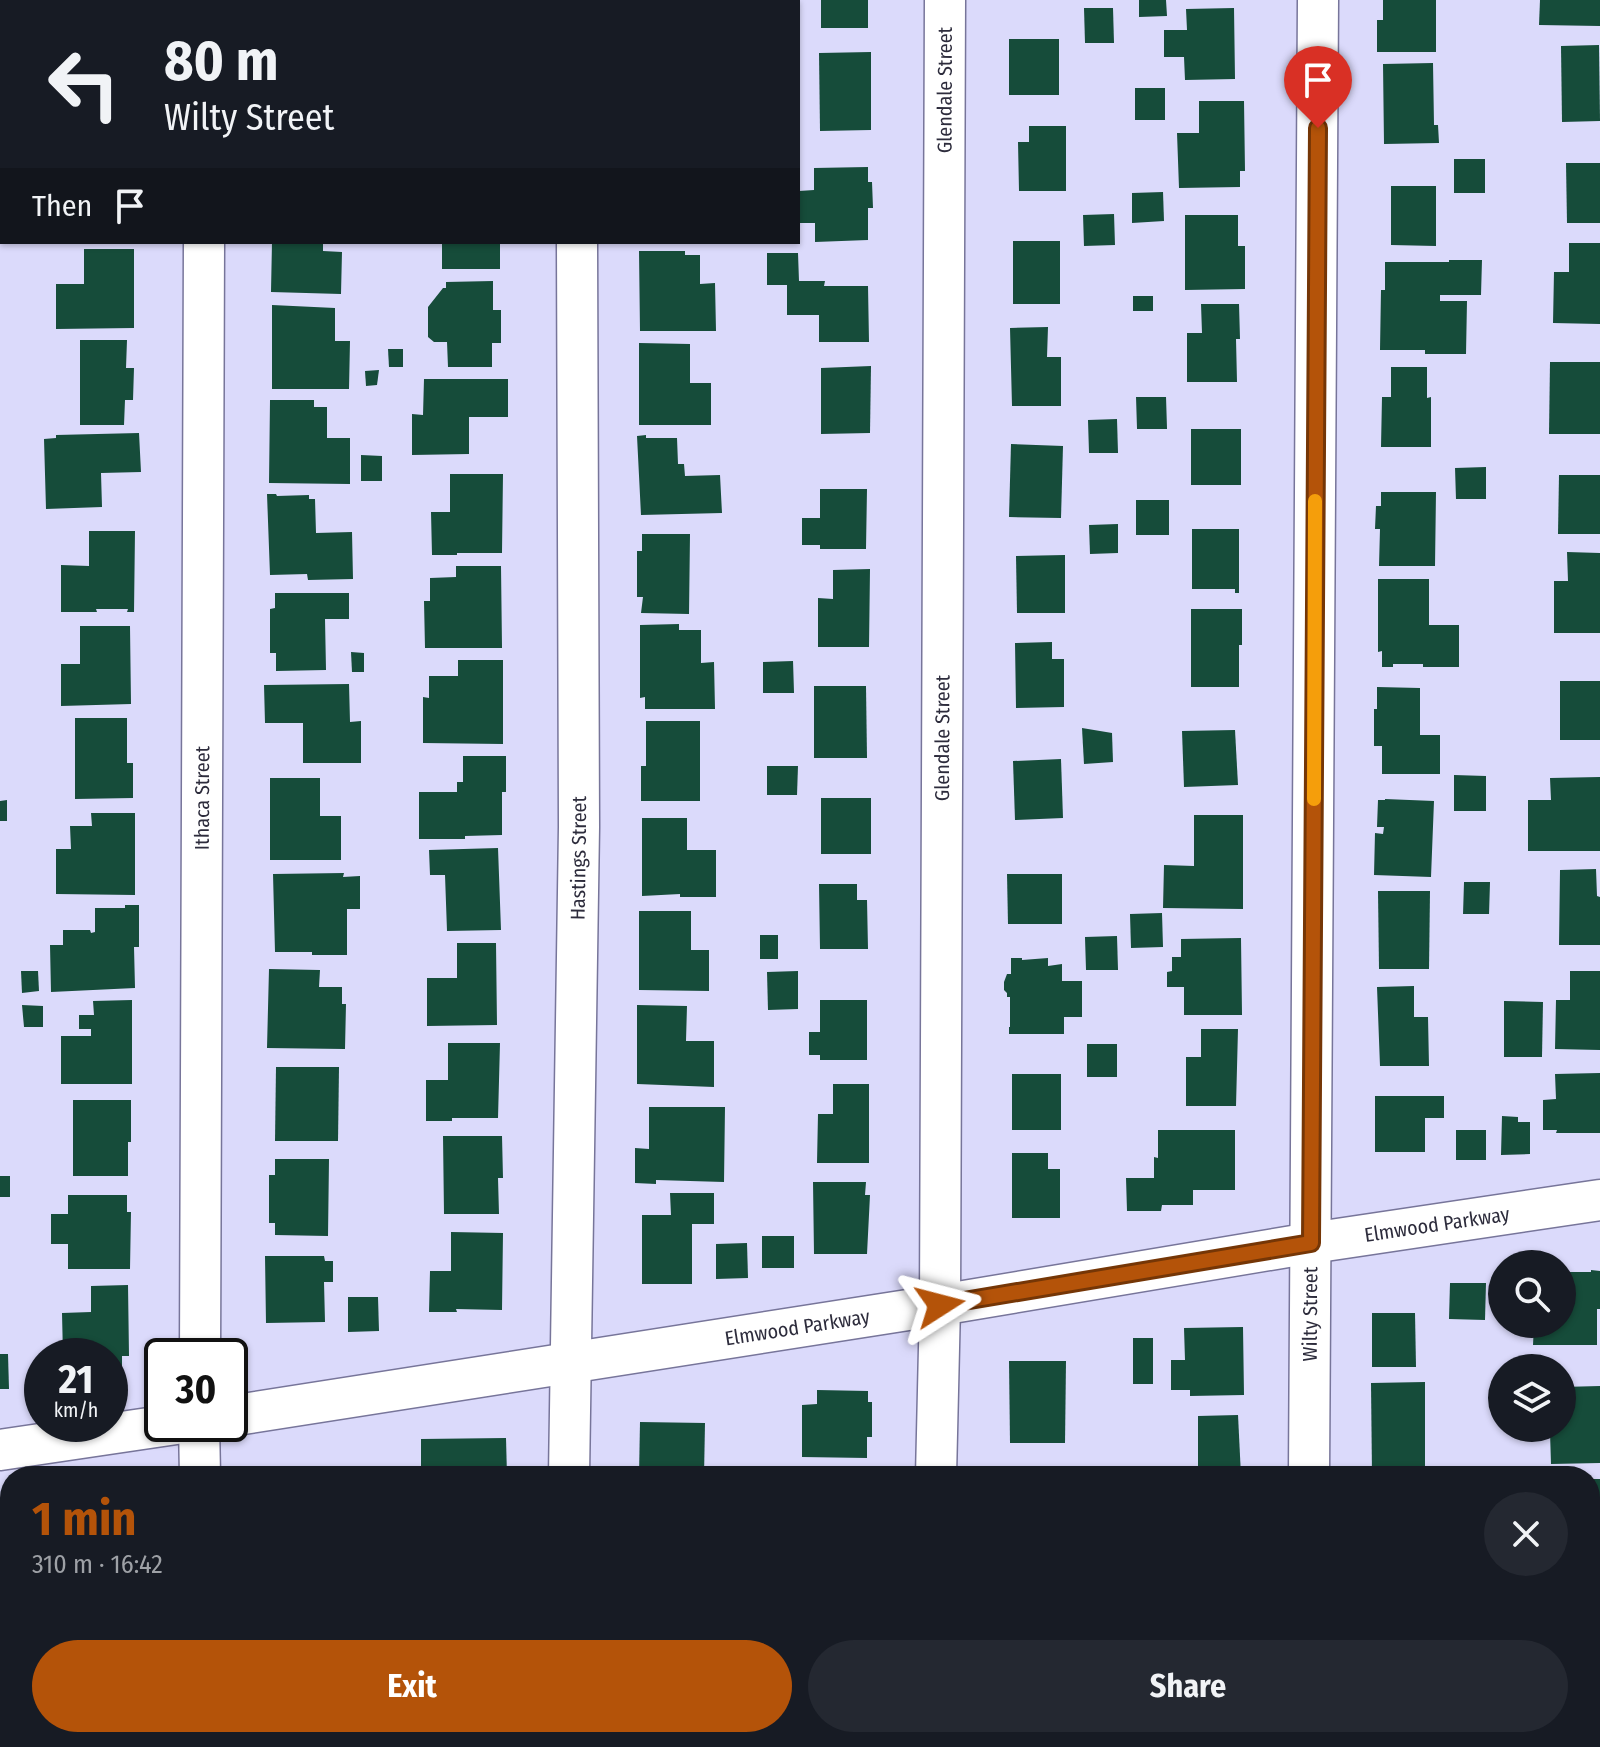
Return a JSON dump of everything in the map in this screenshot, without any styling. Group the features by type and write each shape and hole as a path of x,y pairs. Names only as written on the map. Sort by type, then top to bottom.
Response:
{"street":[{"name":"Glendale Street","path":"936,1466 940,1305 945,0"},
{"name":"Wilty Street","path":"1309,1466 1318,0"},
{"name":"Ithaca Street","path":"200,1338 204,244"},
{"name":"Hastings Street","path":"569,1466 579,827 577,244"},
{"name":"Elmwood Parkway","path":"248,1413 940,1305 1311,1243 1600,1200"},
{"path":"0,1450 144,1429"},
{"path":"199,1442 200,1466"}],"building":[{"path":"821,0 868,0 868,28 821,28"},
{"path":"1139,0 1166,0 1167,16 1139,17"},
{"path":"1383,0 1436,0 1436,52 1377,52 1377,20 1383,20"},
{"path":"1540,0 1600,0 1600,26 1539,25"},
{"path":"1084,8 1113,8 1114,43 1085,43"},
{"path":"1234,8 1235,79 1185,80 1184,57 1164,57 1164,30 1187,30 1186,9"},
{"path":"1009,39 1059,39 1059,95 1009,95"},
{"path":"1599,45 1600,121 1562,122 1561,46"},
{"path":"871,52 871,130 820,131 819,53"},
{"path":"1433,63 1434,125 1438,125 1439,143 1384,144 1383,64"},
{"path":"1135,88 1165,88 1165,120 1135,120"},
{"path":"1199,101 1244,101 1245,171 1240,171 1240,187 1179,188 1177,133 1199,133"},
{"path":"1029,126 1066,126 1066,191 1019,191 1018,142 1029,142"},
{"path":"1454,159 1485,159 1485,193 1454,193"},
{"path":"1566,163 1600,163 1600,223 1567,223"},
{"path":"868,167 873,208 868,208 868,240 815,242 815,223 800,223 800,191 814,190 814,168"},
{"path":"1391,186 1436,186 1436,246 1391,245"},
{"path":"1163,192 1164,221 1132,223 1132,193"},
{"path":"1114,214 1115,245 1084,246 1083,215"},
{"path":"1185,215 1238,215 1238,246 1245,246 1245,289 1185,290"},
{"path":"1013,241 1060,241 1060,304 1013,304"},
{"path":"1569,243 1600,243 1600,324 1553,323 1554,272 1569,272"},
{"path":"272,244 323,244 323,251 342,252 341,294 271,292"},
{"path":"442,244 500,244 500,269 442,269"},
{"path":"84,249 134,249 134,328 56,329 56,284 84,284"},
{"path":"639,251 685,251 685,255 700,255 700,284 715,283 716,331 640,331"},
{"path":"767,253 798,253 799,281 825,281 824,286 868,286 869,342 819,342 819,315 787,315 787,285 767,285"},
{"path":"1482,260 1481,295 1440,295 1440,301 1467,301 1466,354 1380,350 1381,290 1385,290 1385,262"},
{"path":"493,281 493,310 501,310 501,343 492,343 492,367 448,367 447,342 434,342 428,337 428,307 446,288 446,282"},
{"path":"1133,296 1153,296 1153,311 1133,311"},
{"path":"1201,304 1239,304 1237,382 1187,382 1187,333 1202,333"},
{"path":"272,305 335,308 335,341 350,341 349,389 272,389"},
{"path":"1048,327 1047,357 1061,357 1061,406 1012,406 1010,328"},
{"path":"80,340 127,340 126,368 134,368 133,400 125,400 124,425 80,425"},
{"path":"639,343 690,344 690,383 711,383 711,425 639,425"},
{"path":"388,349 403,349 403,367 389,367"},
{"path":"1550,362 1600,362 1600,434 1549,434"},
{"path":"871,366 870,433 821,434 821,368"},
{"path":"1391,367 1427,367 1427,398 1431,397 1431,447 1381,447 1382,397 1391,397"},
{"path":"379,370 377,385 366,386 365,371"},
{"path":"424,379 508,379 508,417 469,417 469,454 412,455 412,414 423,415"},
{"path":"1136,397 1166,397 1167,429 1137,429"},
{"path":"270,400 314,400 314,407 327,407 327,438 350,438 350,484 269,483"},
{"path":"1117,419 1118,453 1089,453 1088,420"},
{"path":"1191,429 1241,429 1241,485 1191,485"},
{"path":"139,433 141,472 101,473 102,507 46,509 44,439 56,438 56,435"},
{"path":"646,435 646,438 677,438 678,464 684,464 685,476 720,475 722,513 641,515 637,436"},
{"path":"1011,444 1063,446 1061,518 1009,517"},
{"path":"361,455 382,456 382,481 361,481"},
{"path":"1486,467 1486,499 1456,499 1455,468"},
{"path":"450,474 503,474 502,553 432,555 431,512 450,512"},
{"path":"1559,475 1600,475 1600,534 1558,534"},
{"path":"820,489 867,489 866,549 820,549 820,545 802,545 802,518 820,518"},
{"path":"1381,492 1436,492 1435,566 1379,566 1380,529 1375,529 1376,506 1381,506"},
{"path":"267,494 309,495 309,499 315,499 316,533 352,532 353,579 308,580 307,574 270,575"},
{"path":"1136,500 1169,500 1169,535 1136,535"},
{"path":"1118,524 1118,553 1090,554 1089,525"},
{"path":"1192,529 1239,529 1239,593 1235,593 1235,589 1192,589"},
{"path":"89,531 135,531 134,612 127,612 128,609 96,609 97,612 61,612 61,565 89,566"},
{"path":"642,534 690,534 689,614 641,613 643,597 637,597 637,551 642,551"},
{"path":"1567,552 1600,553 1600,633 1554,633 1554,581 1568,581"},
{"path":"1065,555 1065,613 1017,613 1016,556"},
{"path":"456,566 501,566 502,648 425,648 424,601 430,601 430,578 456,577"},
{"path":"870,569 869,647 818,647 818,598 833,599 833,570"},
{"path":"1378,579 1429,579 1429,625 1459,625 1459,667 1393,664 1393,667 1382,667 1382,651 1378,652"},
{"path":"275,593 349,593 349,619 325,619 326,670 276,671 276,653 270,653 270,609 275,608"},
{"path":"1191,609 1242,609 1239,687 1191,687"},
{"path":"679,624 679,630 701,630 701,663 714,662 715,709 645,709 645,697 640,698 640,625"},
{"path":"80,626 130,626 131,704 61,706 61,664 80,664"},
{"path":"1052,642 1052,659 1064,659 1064,707 1016,708 1015,643"},
{"path":"351,652 364,653 364,672 352,672"},
{"path":"458,660 503,660 503,744 423,743 423,697 429,698 429,676 458,676"},
{"path":"793,661 794,693 763,693 763,662"},
{"path":"1560,681 1600,681 1600,740 1560,740"},
{"path":"349,684 350,722 361,721 361,763 303,763 303,723 265,723 264,685"},
{"path":"814,686 866,686 867,758 814,758"},
{"path":"1377,687 1420,688 1420,735 1440,735 1440,774 1382,774 1382,746 1374,746"},
{"path":"75,718 127,718 127,763 133,763 133,798 75,799"},
{"path":"646,721 700,721 700,801 641,801 641,766 646,766"},
{"path":"1082,728 1112,733 1113,762 1084,764"},
{"path":"1235,730 1238,785 1184,787 1182,731"},
{"path":"463,756 506,756 502,835 419,839 419,792 457,792 457,782 463,782"},
{"path":"1061,759 1063,818 1015,820 1013,761"},
{"path":"767,766 798,766 797,795 767,795"},
{"path":"1454,775 1486,776 1486,811 1454,811"},
{"path":"1600,777 1600,851 1528,851 1528,800 1551,800 1550,778"},
{"path":"270,778 320,778 320,816 341,816 341,860 270,860"},
{"path":"821,798 871,798 871,854 821,854"},
{"path":"7,800 7,821 0,821 0,801"},
{"path":"1378,800 1434,801 1431,877 1374,875 1375,833 1383,834 1384,827 1377,827"},
{"path":"91,813 135,813 135,895 56,894 56,849 71,849 70,826 92,826"},
{"path":"1194,815 1243,815 1243,909 1163,908 1164,865 1194,866"},
{"path":"642,818 687,818 687,850 716,850 716,897 680,897 680,894 642,896"},
{"path":"498,848 501,930 447,931 445,875 430,875 429,850"},
{"path":"1596,869 1597,896 1600,897 1600,945 1559,945 1560,870"},
{"path":"344,873 343,877 360,876 360,909 347,909 347,955 275,952 273,874"},
{"path":"1007,874 1062,874 1062,924 1008,924"},
{"path":"1464,882 1490,882 1489,914 1463,914"},
{"path":"819,884 857,884 857,900 867,900 868,949 820,949"},
{"path":"1378,891 1430,891 1429,969 1379,969"},
{"path":"125,905 139,905 139,947 134,947 135,988 51,992 50,945 63,945 63,930 95,932 95,908 125,908"},
{"path":"639,911 691,911 691,950 709,950 709,991 639,990"},
{"path":"1162,913 1163,947 1131,948 1130,914"},
{"path":"760,935 778,935 778,959 760,959"},
{"path":"1117,936 1118,970 1086,970 1085,937"},
{"path":"1241,938 1242,1015 1184,1015 1184,987 1167,987 1167,972 1172,971 1172,957 1181,957 1181,939"},
{"path":"457,943 496,943 497,1025 427,1026 427,978 457,978"},
{"path":"1011,958 1048,958 1048,966 1062,964 1062,981 1082,981 1082,1017 1064,1017 1064,1034 1009,1034 1010,997 1004,990 1004,982 1007,974 1011,974"},
{"path":"269,969 320,970 319,987 342,987 342,1004 346,1004 345,1049 267,1048"},
{"path":"21,971 38,971 39,991 22,993"},
{"path":"798,971 798,1009 768,1010 767,972"},
{"path":"1570,971 1600,971 1600,1050 1555,1049 1556,1000 1570,1000"},
{"path":"1414,986 1414,1017 1428,1017 1429,1066 1380,1066 1377,987"},
{"path":"132,1000 132,1084 61,1084 61,1036 91,1036 91,1029 79,1029 79,1015 94,1015 93,1001"},
{"path":"820,1000 867,1000 867,1060 820,1060 820,1055 809,1055 809,1032 820,1032"},
{"path":"1504,1001 1543,1002 1542,1057 1504,1057"},
{"path":"22,1005 43,1006 43,1027 24,1027"},
{"path":"637,1005 687,1006 686,1041 714,1041 714,1087 637,1084"},
{"path":"1201,1029 1238,1029 1236,1106 1186,1106 1186,1057 1201,1057"},
{"path":"448,1043 500,1043 498,1118 426,1121 426,1080 448,1080"},
{"path":"1087,1044 1117,1044 1117,1077 1087,1077"},
{"path":"276,1067 339,1067 338,1141 275,1141"},
{"path":"1600,1073 1600,1133 1543,1130 1543,1100 1556,1099 1555,1074"},
{"path":"1012,1074 1061,1074 1061,1130 1012,1130"},
{"path":"833,1084 869,1084 869,1163 817,1163 818,1114 833,1114"},
{"path":"1375,1096 1444,1096 1444,1118 1425,1118 1425,1152 1375,1152"},
{"path":"73,1100 131,1100 128,1176 73,1176"},
{"path":"649,1107 725,1107 724,1182 656,1180 656,1184 635,1183 635,1148 649,1149"},
{"path":"1502,1116 1518,1117 1518,1122 1530,1122 1530,1154 1501,1155"},
{"path":"1158,1130 1235,1130 1235,1190 1193,1190 1193,1205 1162,1205 1161,1211 1127,1211 1126,1178 1154,1178"},
{"path":"1456,1130 1486,1130 1486,1160 1456,1160"},
{"path":"443,1136 502,1136 503,1178 498,1178 499,1214 444,1214"},
{"path":"1012,1153 1048,1153 1048,1169 1060,1169 1060,1218 1012,1218"},
{"path":"275,1159 329,1159 328,1236 275,1235 275,1223 269,1223 269,1175 275,1175"},
{"path":"0,1176 10,1176 10,1197 0,1197"},
{"path":"813,1182 866,1182 865,1195 870,1195 867,1254 814,1254"},
{"path":"670,1193 714,1193 714,1224 692,1224 692,1284 642,1284 642,1215 671,1215"},
{"path":"68,1195 127,1195 127,1212 131,1212 130,1269 68,1269 68,1244 51,1244 51,1214 68,1214"},
{"path":"451,1232 503,1233 502,1310 429,1312 430,1271 451,1271"},
{"path":"762,1236 794,1236 794,1268 762,1268"},
{"path":"747,1243 748,1278 716,1279 716,1244"},
{"path":"265,1256 324,1256 325,1261 333,1261 333,1282 324,1282 325,1322 266,1323"},
{"path":"1600,1271 1597,1345 1533,1345 1533,1338 1576,1338 1576,1272"},
{"path":"1450,1283 1486,1283 1485,1320 1449,1319"},
{"path":"128,1285 129,1356 128,1338 63,1338 62,1313 91,1312 91,1286"},
{"path":"348,1297 378,1297 379,1331 348,1332"},
{"path":"1372,1313 1415,1313 1416,1367 1372,1367"},
{"path":"1243,1327 1244,1395 1190,1396 1190,1390 1171,1390 1171,1360 1185,1360 1184,1328"},
{"path":"1133,1338 1153,1338 1153,1384 1133,1384"},
{"path":"0,1354 8,1354 9,1389 0,1389"},
{"path":"1009,1361 1066,1361 1065,1443 1010,1443"},
{"path":"1425,1382 1425,1466 1372,1466 1371,1383"},
{"path":"1600,1386 1600,1463 1551,1464 1550,1442 1576,1442 1576,1387"},
{"path":"817,1390 868,1391 868,1402 872,1402 872,1437 867,1437 867,1458 802,1457 802,1405 817,1404"},
{"path":"1238,1415 1241,1466 1198,1466 1198,1416"},
{"path":"640,1422 705,1423 704,1466 639,1466"},
{"path":"506,1438 507,1466 421,1466 421,1439"}],"slow traffic":[{"path":"1314,799 1315,501"}],"route":[{"path":"940,1305 1311,1243 1318,128"}]}
